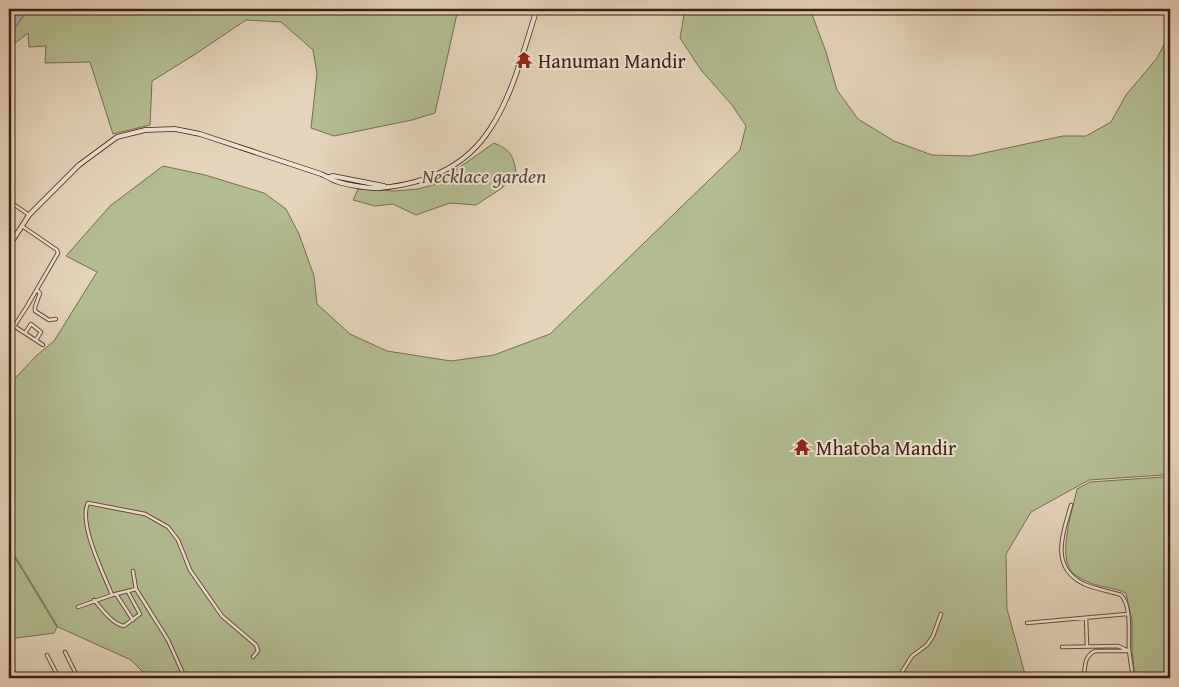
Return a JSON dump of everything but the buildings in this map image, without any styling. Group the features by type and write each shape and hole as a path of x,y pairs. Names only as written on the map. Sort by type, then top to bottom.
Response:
{"main road":[{"path":"9,246 29,215 79,165 117,137 145,130 175,129 200,134 329,177 333,176 384,186 416,183 430,178 445,170 477,147 490,129 505,102 536,9"},
{"path":"9,668 18,678"}],"street":[{"path":"9,201 29,215"},
{"path":"9,334 58,252 22,226"},
{"path":"37,290 40,293 35,310 42,313 49,320 56,319"},
{"path":"24,333 31,324 40,331 36,340"},
{"path":"14,326 43,345"},
{"path":"133,620 114,594 92,549 86,508 88,503 145,514 168,526 178,540 190,570 222,616 256,645 258,651 253,657"},
{"path":"1071,505 1062,543 1065,569 1084,584 1123,596 1129,622 1129,651 1133,678"},
{"path":"134,570 136,590 168,640 185,678"},
{"path":"78,607 114,594 136,590"},
{"path":"94,600 107,615 120,626 124,626 139,616 140,612 128,591"},
{"path":"898,678 912,656 926,645 933,636 941,614"},
{"path":"1027,624 1128,614"},
{"path":"1086,618 1087,646"},
{"path":"1062,647 1118,646 1129,651"},
{"path":"1084,677 1087,658 1091,653 1129,651"},
{"path":"65,652 78,678"},
{"path":"47,655 59,678"}],"green space":[{"path":"28,9 458,9 435,113 412,120 334,136 311,128 317,73 313,50 281,22 246,20 152,81 150,125 113,134 90,62 45,63 46,46 29,47 28,33 9,48 9,31 12,32"},
{"path":"685,9 810,9 826,52 837,90 858,119 894,141 932,155 970,156 1063,136 1086,136 1111,122 1126,95 1157,58 1170,33 1170,479 1163,475 1089,480 1031,512 1006,554 1007,609 1026,678 149,678 131,660 58,627 9,546 9,385 36,356 54,341 97,272 66,256 110,206 163,166 205,175 264,193 286,209 299,234 314,276 317,304 350,334 387,351 451,361 494,355 550,334 740,150 746,126 732,105 701,70 680,38"},
{"name":"Necklace garden","path":"494,143 510,153 516,172 502,188 476,205 450,203 416,215 393,204 375,206 353,200 358,189 395,191 418,189 436,184"},
{"path":"1163,477 1170,481 1170,678 1135,678 1132,650 1132,621 1126,593 1090,583 1073,573 1068,565 1066,555 1067,532 1077,489 1090,482"},
{"path":"9,548 57,627 54,633 9,639"}],"water":[{"path":"9,9 28,9 12,32 9,31"}],"place":[{"name":"Hanuman Mandir","path":"524,60"},
{"name":"Mhatoba Mandir","path":"802,447"}]}
